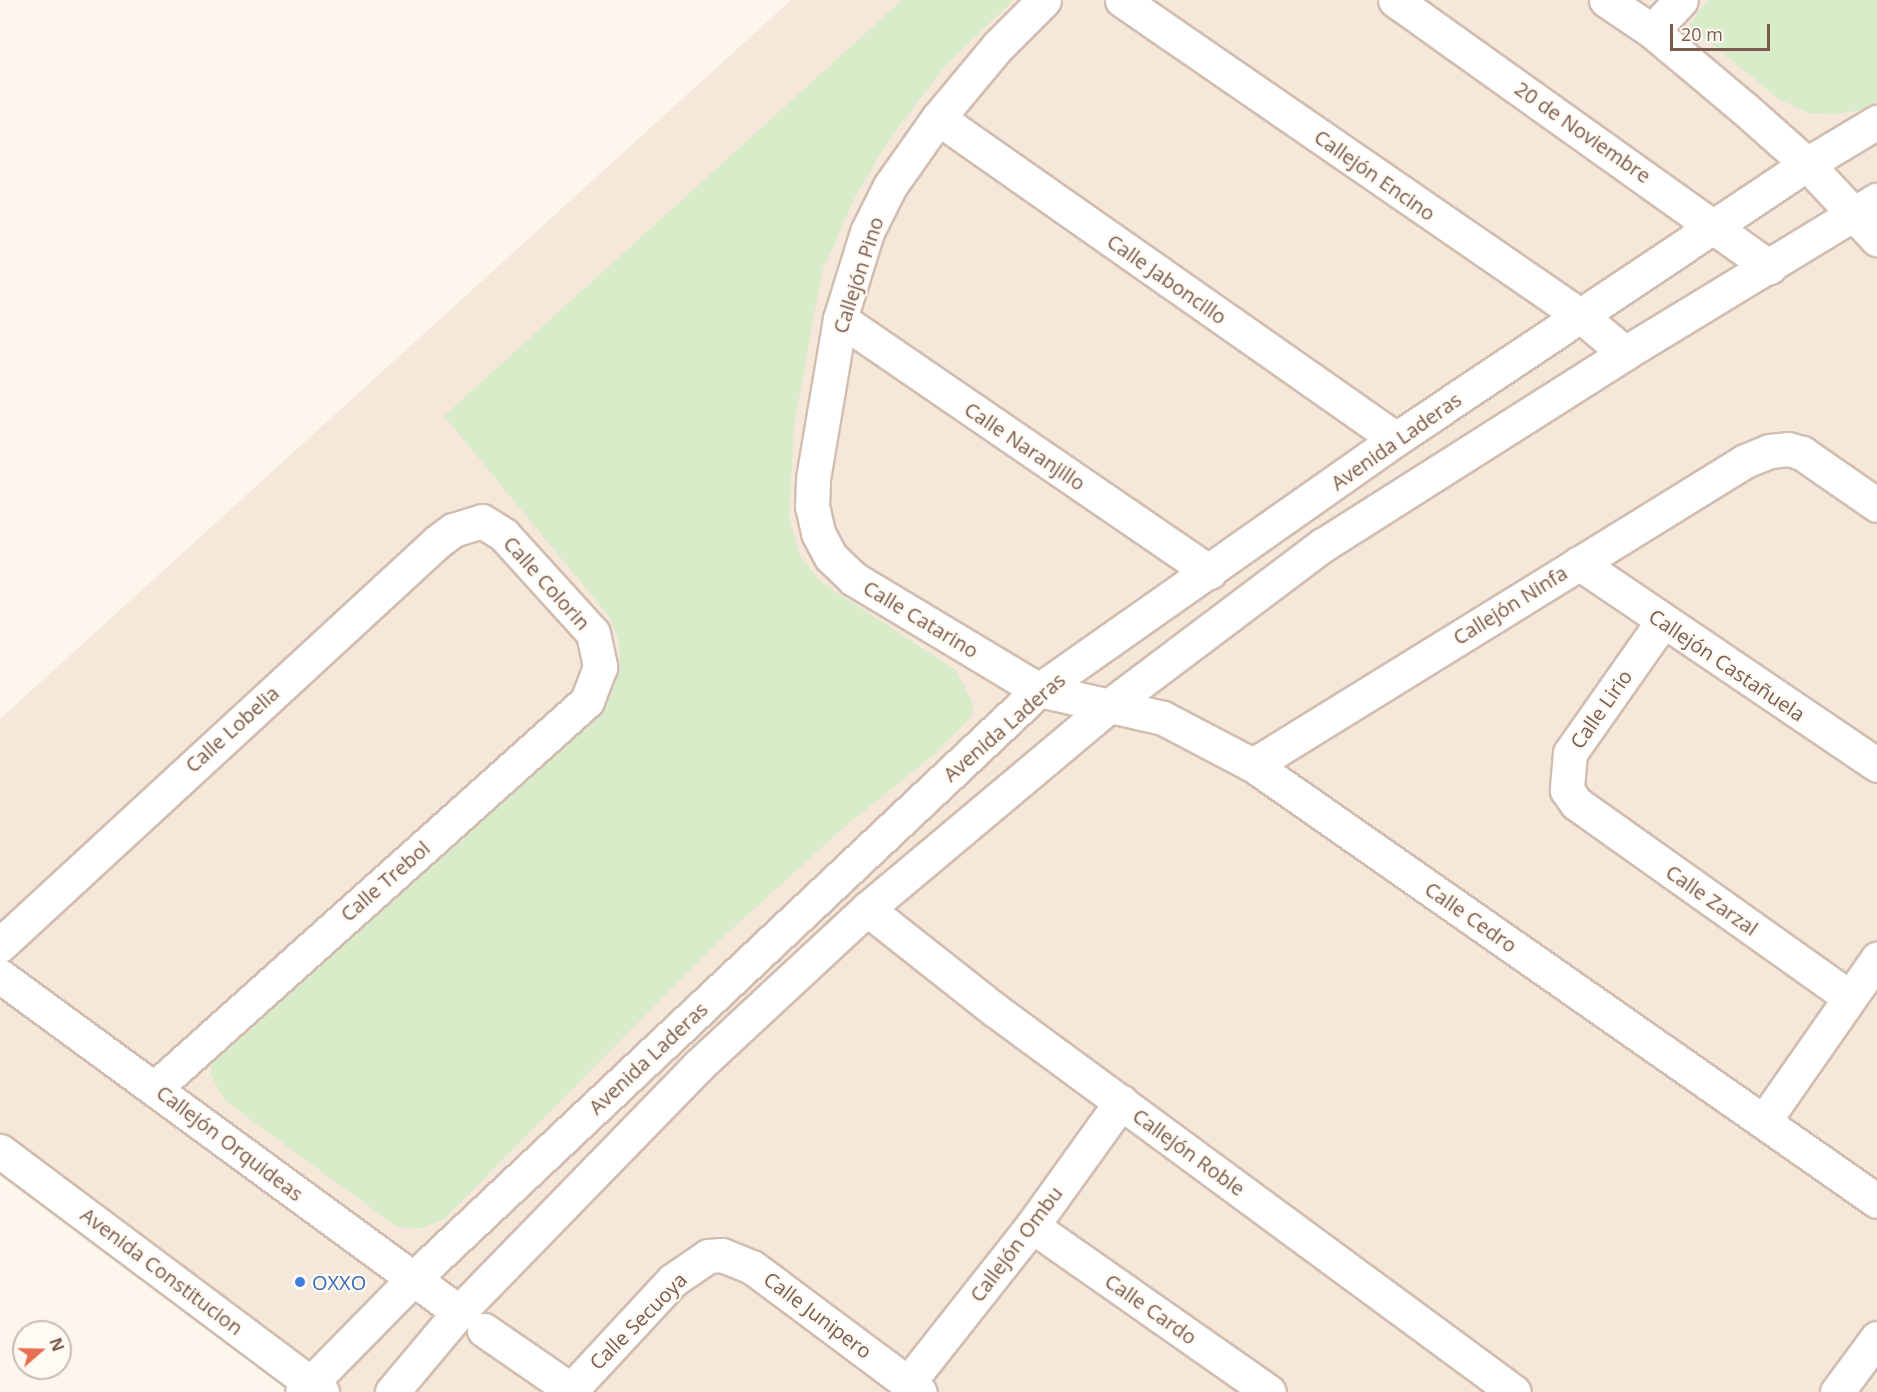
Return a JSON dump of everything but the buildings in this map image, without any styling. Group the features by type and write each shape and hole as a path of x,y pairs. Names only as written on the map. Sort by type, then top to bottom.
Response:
{"street":[{"name":"Callejón Pino","path":"818,533 812,506 813,479 840,319 867,232 890,186 938,118 998,46 1044,0"},
{"name":"Callejón Encino","path":"1122,0 1581,316 1625,353"},
{"name":"20 de Noviembre","path":"1395,0 1717,226 1768,267"},
{"path":"1606,0 1652,31 1807,165 1865,207 1877,238"},
{"path":"1652,31 1681,0"},
{"name":"Calle Jaboncillo","path":"938,118 1396,439"},
{"name":"Avenida Laderas","path":"312,1389 412,1280 1039,690 1210,573 1396,439 1807,165 1877,122"},
{"name":"Avenida Laderas","path":"392,1392 472,1321 698,1066 867,909 1109,706 1323,545 1625,353 1865,207"},
{"name":"Calle Naranjillo","path":"840,319 1210,573"},
{"name":"Callejón Ninfa","path":"1253,765 1745,461 1770,451 1788,449 1802,453 1877,505"},
{"name":"Calle Colorin","path":"471,522 493,525 582,616 593,633 600,666"},
{"name":"Calle Lobelia","path":"0,945 437,542 471,522"},
{"name":"Calle Catarino","path":"818,533 831,556 854,579 1039,690"},
{"name":"Callejón Castañuela","path":"1579,562 1662,622 1877,765"},
{"name":"Calle Lirio","path":"1576,802 1567,790 1570,753 1662,622"},
{"name":"Calle Trebol","path":"156,1087 569,718 587,700 600,666"},
{"name":"Calle Cedro","path":"1039,690 1163,718 1253,765 1877,1201"},
{"name":"Calle Zarzal","path":"1576,802 1849,997"},
{"name":"Callejón Roble","path":"867,909 1121,1102 1514,1392"},
{"path":"1764,1121 1877,959"},
{"name":"Callejón Orquideas","path":"0,976 156,1087 412,1280 573,1391"},
{"name":"Callejón Ombu","path":"914,1387 1121,1102"},
{"name":"Avenida Constitucion","path":"0,1151 312,1389"},
{"name":"Calle Cardo","path":"1032,1226 1269,1392"},
{"name":"Calle Junipero","path":"708,1256 735,1258 752,1267 914,1387"},
{"name":"Calle Secuoya","path":"573,1391 673,1280 708,1256"},
{"path":"1837,1392 1877,1338"}],"shaded area":[{"path":"791,0 1877,0 1877,1392 291,1392 0,1168 0,719"}],"green space":[{"path":"902,0 1014,0 945,66 888,141 854,199 822,272 794,426 789,518 800,556 821,582 957,671 973,704 972,716 937,752 842,829 720,940 443,1220 421,1228 397,1227 224,1100 211,1075 212,1058 597,710 613,689 620,670 619,642 608,615 444,416"},
{"path":"1707,0 1877,0 1877,103 1862,110 1836,114 1810,113 1782,101 1689,26"}],"place":[{"name":"OXXO","path":"300,1282"}]}
